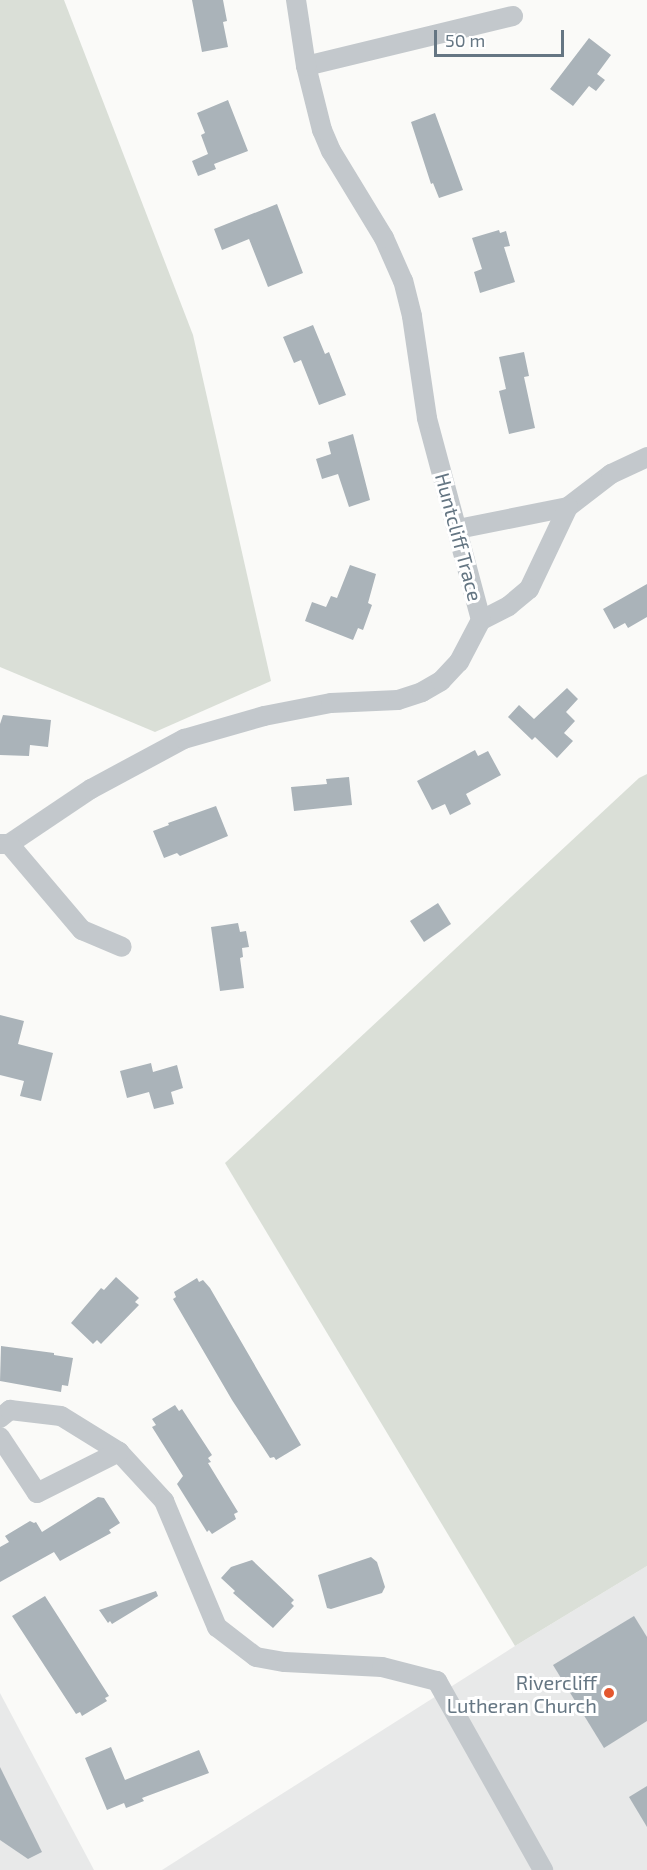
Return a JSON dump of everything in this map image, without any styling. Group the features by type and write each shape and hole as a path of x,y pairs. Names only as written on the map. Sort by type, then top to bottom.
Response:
{"street":[{"name":"Huntcliff Trace","path":"4,844 91,789 184,739 264,716 308,707 356,700 398,700 423,692 441,681 459,662 481,620 428,418 412,316 403,281 384,238 330,151 313,102 296,0"},
{"path":"306,66 513,16"},
{"path":"458,529 568,507 611,474 647,457"},
{"path":"481,620 509,606 529,589 568,507"},
{"path":"4,844 82,930 122,947"},
{"path":"0,1418 9,1410 61,1416 119,1452 164,1501 217,1626 223,1634 256,1657 285,1662 382,1667 437,1681 543,1870"},
{"path":"0,1437 38,1493 119,1452"}],"shaded area":[{"path":"0,0 64,0 193,335 271,681 155,732 0,667"},
{"path":"647,774 647,1566 515,1646 225,1163 639,778"},
{"path":"647,1566 647,1870 162,1870 515,1646"},
{"path":"0,1693 94,1870 0,1870"}],"building":[{"path":"192,0 223,0 227,21 223,22 228,47 202,52"},
{"path":"589,38 611,55 597,74 605,80 596,91 589,86 573,106 550,89"},
{"path":"228,100 248,151 214,164 216,169 198,176 192,161 208,154 201,135 205,133 197,113"},
{"path":"435,113 463,190 439,198 433,183 431,184 411,122"},
{"path":"277,204 303,273 268,287 249,239 222,250 214,229"},
{"path":"499,230 500,233 506,231 510,246 504,247 515,282 480,293 474,272 482,269 472,238"},
{"path":"313,325 325,354 329,352 346,395 319,405 301,360 294,363 283,337"},
{"path":"524,352 529,376 524,377 535,428 509,434 499,391 506,389 499,357"},
{"path":"353,434 370,500 349,507 338,474 322,479 316,459 331,454 328,442"},
{"path":"350,565 376,574 368,603 372,605 363,630 358,628 353,640 305,621 312,602 326,607 331,596 337,598"},
{"path":"647,584 647,617 628,628 625,623 614,629 603,609"},
{"path":"567,688 578,699 566,712 575,721 564,733 573,741 557,758 535,737 532,740 508,717 519,705 534,719"},
{"path":"3,715 51,720 48,747 30,745 29,756 0,755 0,724"},
{"path":"475,750 478,756 488,751 501,775 466,794 471,804 450,815 445,804 432,810 417,781"},
{"path":"349,777 352,805 294,811 291,787 327,784 326,779"},
{"path":"216,806 228,836 180,856 177,853 164,858 153,831 169,825 168,823"},
{"path":"438,903 451,924 424,942 410,921"},
{"path":"238,923 240,932 246,931 249,947 242,948 243,957 240,958 244,988 220,991 211,927"},
{"path":"0,1015 24,1021 18,1044 53,1053 41,1101 20,1096 24,1081 0,1075"},
{"path":"151,1063 153,1072 177,1065 183,1088 171,1092 174,1104 154,1109 149,1092 127,1098 120,1071"},
{"path":"116,1277 139,1298 135,1302 139,1305 101,1344 97,1340 93,1344 71,1323 101,1288 104,1290"},
{"path":"197,1278 199,1282 203,1280 210,1288 301,1445 276,1460 274,1457 270,1458 232,1400 173,1299 176,1297 174,1292"},
{"path":"1,1346 54,1353 54,1355 73,1358 68,1386 62,1385 61,1392 0,1381"},
{"path":"175,1405 179,1411 182,1409 212,1455 208,1458 211,1462 208,1463 238,1512 234,1514 236,1519 212,1534 209,1530 207,1532 177,1484 183,1476 152,1427 156,1425 152,1419"},
{"path":"98,1497 104,1498 120,1523 109,1530 111,1533 60,1561 54,1552 0,1582 0,1547 9,1542 5,1536 30,1521 36,1522 42,1532"},
{"path":"371,1557 377,1562 385,1587 382,1593 331,1609 327,1608 318,1575"},
{"path":"252,1560 294,1600 291,1603 294,1606 273,1628 233,1593 235,1591 221,1578 231,1567"},
{"path":"156,1591 158,1596 112,1624 110,1621 108,1623 99,1610"},
{"path":"45,1596 109,1696 105,1698 107,1701 82,1716 80,1712 76,1714 12,1616"},
{"name":"Rivercliff Lutheran Church","path":"634,1616 647,1637 647,1721 604,1748 553,1665"},
{"path":"111,1747 125,1780 199,1750 209,1773 142,1798 144,1801 126,1808 124,1803 107,1810 85,1758"},
{"path":"0,1767 42,1852 28,1859 0,1840"},
{"path":"647,1786 647,1827 629,1797"}],"place":[{"name":"Rivercliff Lutheran Church","path":"609,1693"}]}
